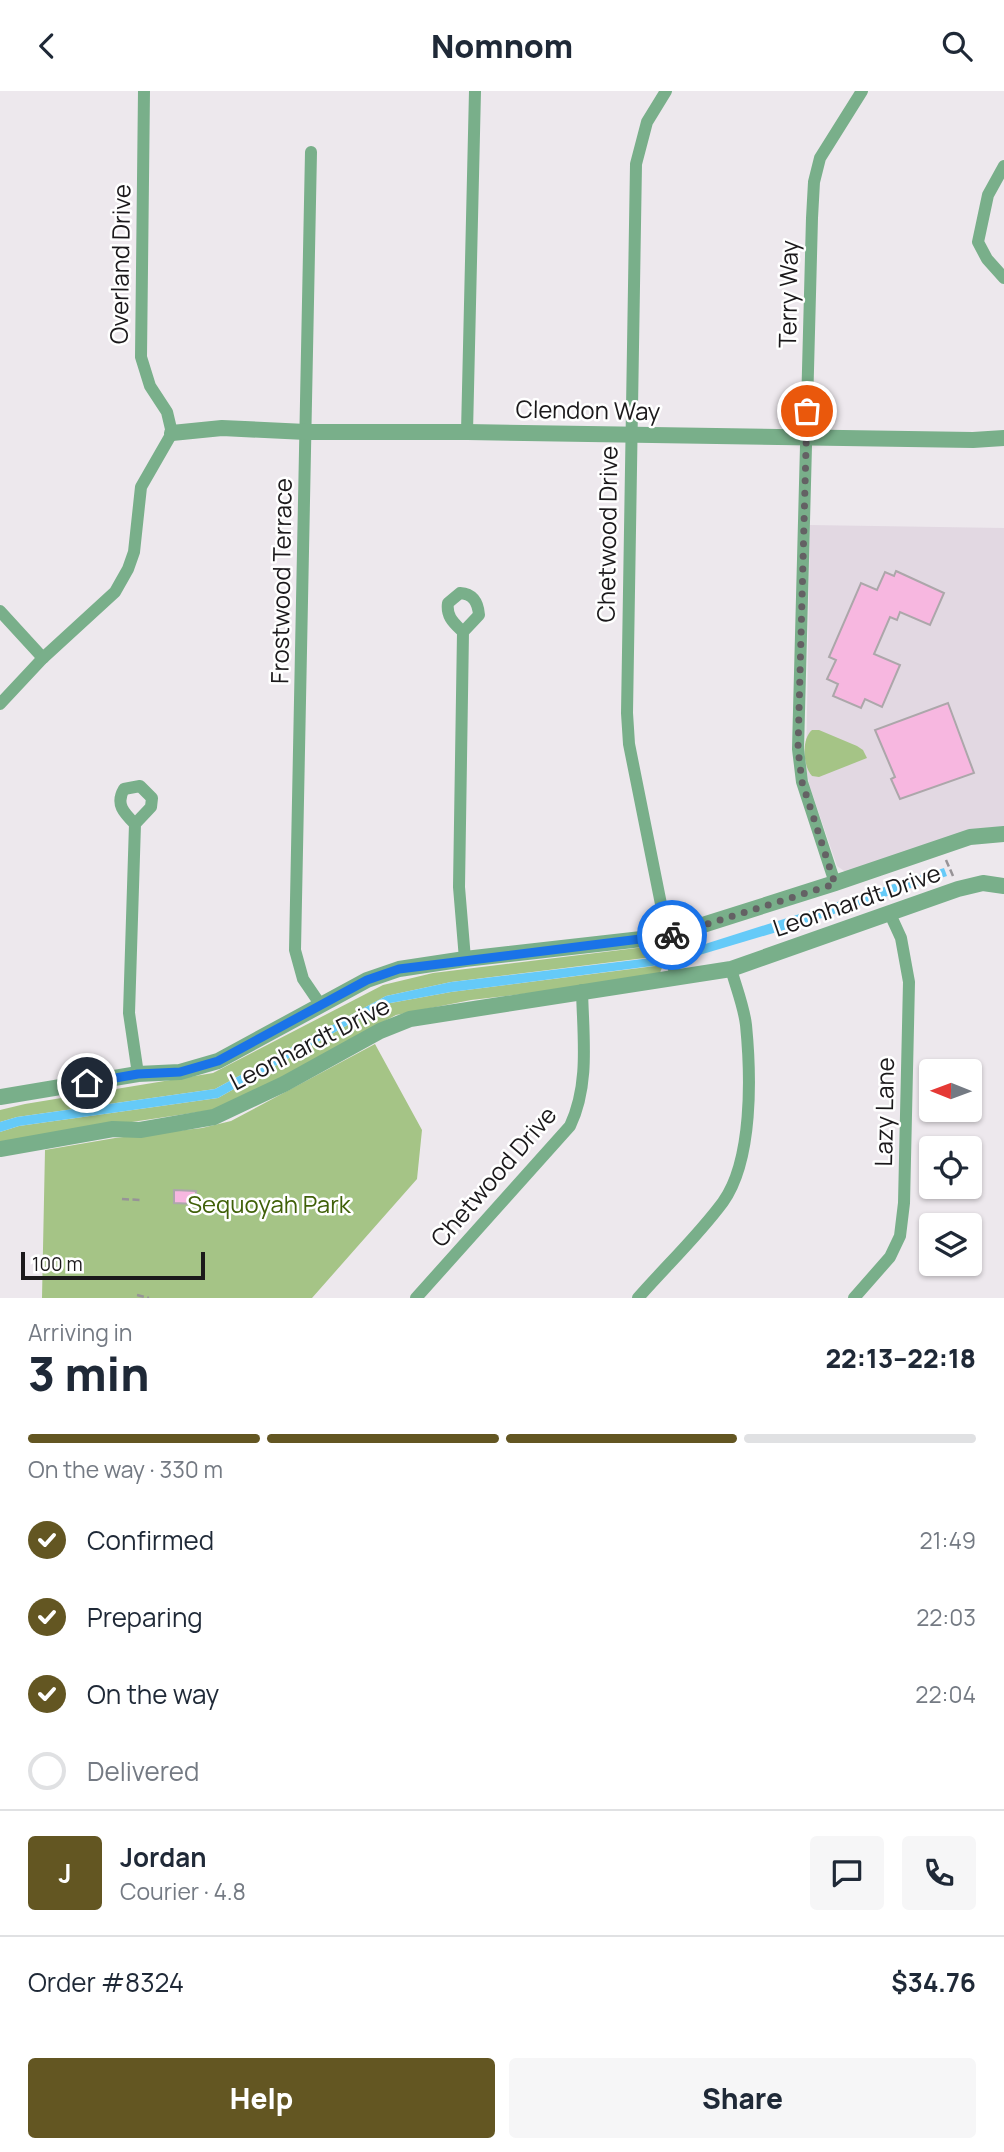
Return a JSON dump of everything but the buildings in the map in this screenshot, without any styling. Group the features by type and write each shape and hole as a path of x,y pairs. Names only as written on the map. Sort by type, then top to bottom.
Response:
{"street":[{"name":"Overland Drive","path":"144,91 141,357 150,386 167,412 172,433"},
{"path":"467,432 475,91"},
{"name":"Chetwood Drive","path":"666,91 647,122 636,164 630,434 628,734 675,973"},
{"name":"Terry Way","path":"835,884 802,782 798,749 814,182 820,158 862,91"},
{"name":"Frostwood Terrace","path":"312,152 295,950 303,979 320,1005"},
{"path":"1004,166 988,195 978,242 987,259 1004,278"},
{"name":"Clendon Way","path":"172,433 222,428 306,432 1004,438"},
{"path":"0,704 43,658 115,592 134,552 141,487 172,433"},
{"path":"0,611 43,658"},
{"path":"463,632 459,887 464,959"},
{"path":"135,824 129,1013 138,1074"},
{"name":"Leonhardt Drive","path":"0,1097 138,1074 180,1072 218,1061 367,980 399,969 464,959 669,943 941,846 970,837 1004,834"},
{"name":"Leonhardt Drive","path":"0,1149 113,1129 140,1130 214,1117 284,1084 380,1031 410,1019 675,973 731,969 958,889 984,883 1004,885"},
{"name":"Lazy Lane","path":"854,1298 890,1257 901,1236 909,982 901,938 890,914"},
{"path":"638,1298 723,1202 743,1155 748,1086 746,1023 731,969"},
{"name":"Chetwood Drive","path":"416,1298 570,1126 580,1105 583,1088 582,990"}],"path":[{"path":"941,846 958,889"},
{"path":"122,1199 140,1200"},
{"path":"137,1295 149,1298"}],"shaded area":[{"path":"810,525 1004,528 1004,828 974,830 850,875 837,866 806,769"}],"green space":[{"path":"812,730 819,730 857,746 867,758 819,777 812,776 804,753 808,734"},
{"path":"645,947 656,949 661,956 451,982 386,996 215,1089 17,1117 0,1122 0,1110 25,1104 213,1073 383,985 433,973"},
{"path":"663,965 660,973 650,979 471,1000 396,1015 219,1109 58,1133 0,1147 0,1132 19,1126 218,1098 385,1004 451,992"},
{"name":"Sequoyah Park","path":"375,1044 422,1130 417,1179 312,1298 42,1298 45,1150 115,1138 202,1128 231,1121"}],"water":[{"path":"944,868 947,876 807,923 686,959 683,951"},
{"path":"659,957 660,965 451,992 385,1004 218,1098 19,1126 0,1132 0,1122 17,1117 215,1089 386,996 451,982"}],"waterway":[{"path":"657,961 686,953"}],"way so far":[{"path":"672,935 835,884 802,782 798,749 807,411"}],"route":[{"path":"87,1083 138,1074 180,1072 218,1061 367,980 399,969 672,935"}]}
